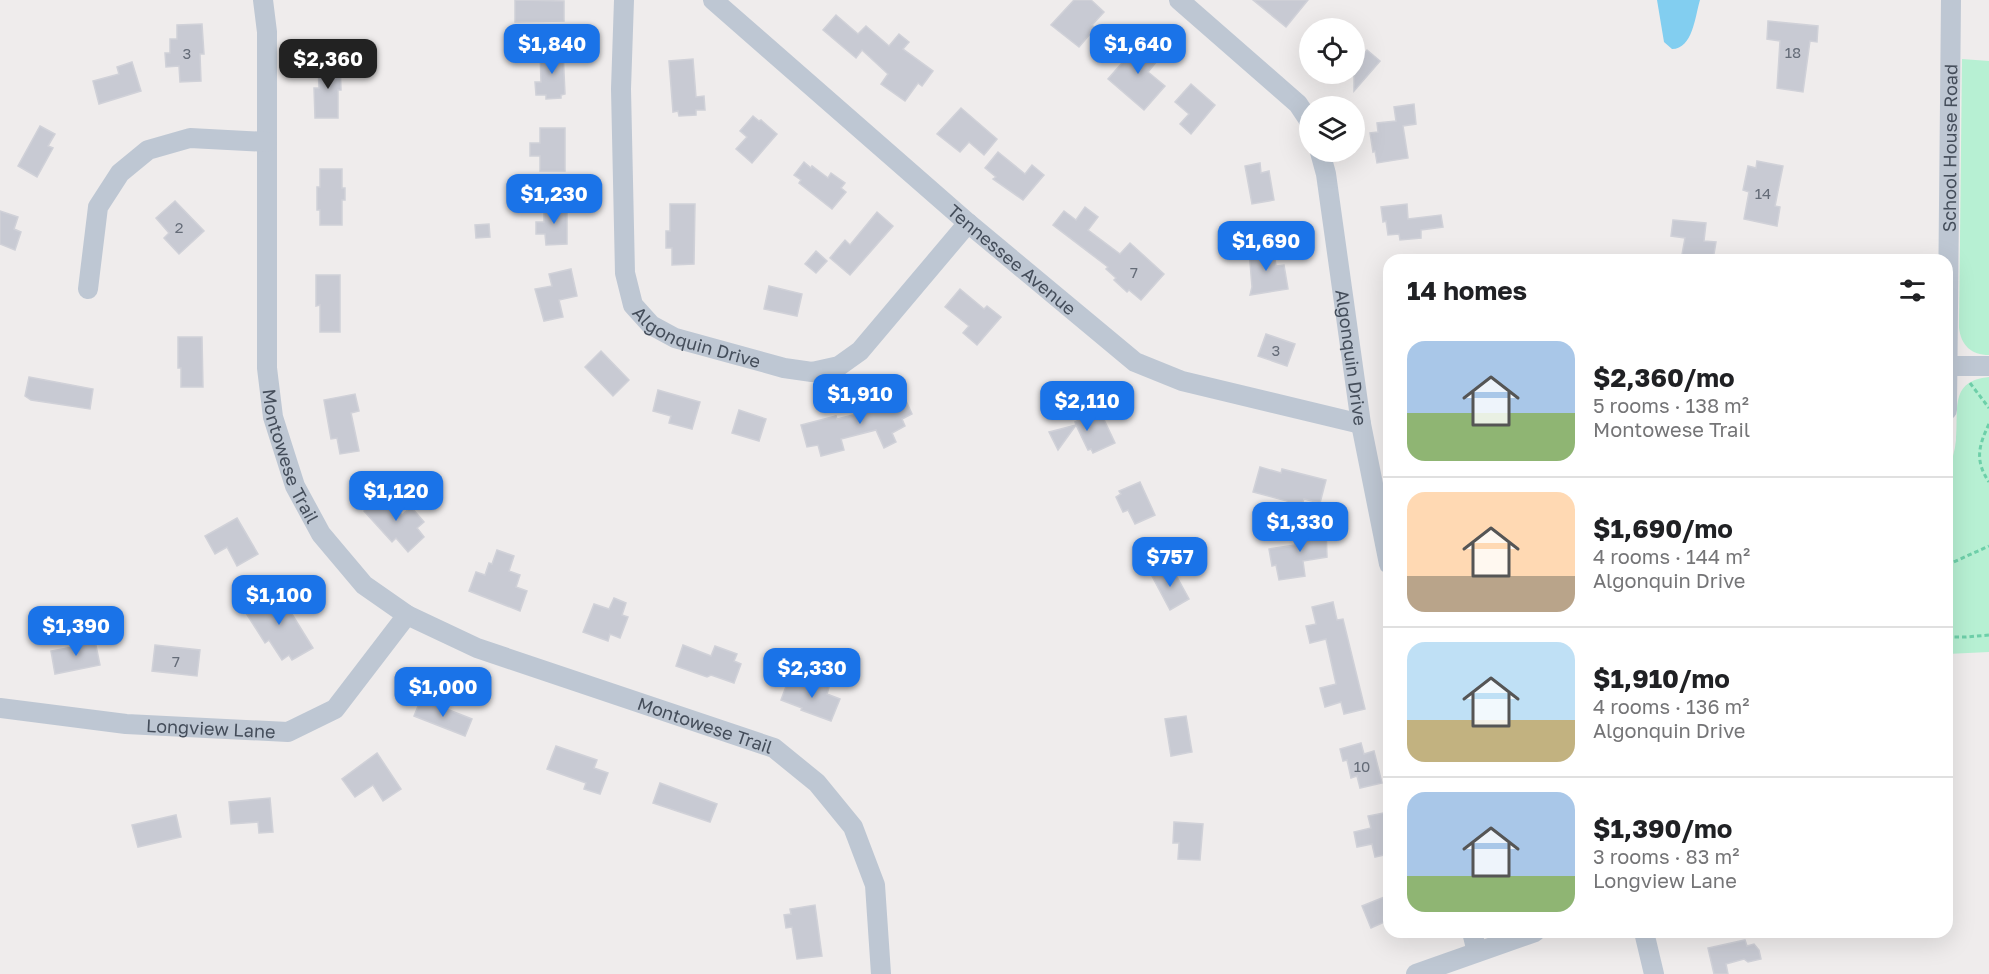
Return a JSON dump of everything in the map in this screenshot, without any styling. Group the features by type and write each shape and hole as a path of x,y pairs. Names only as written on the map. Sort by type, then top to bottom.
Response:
{"street":[{"name":"Montowese Trail","path":"263,0 267,32 267,368 273,417 295,486 321,534 364,585 407,615 477,648 774,748 817,783 853,827 875,885 881,974"},
{"name":"Algonquin Drive","path":"624,0 621,89 624,273 633,305 651,325 675,338 784,368 812,372 838,366 860,351 968,223"},
{"name":"Tennessee Avenue","path":"713,0 968,223 1135,362 1182,381 1361,424"},
{"name":"School House Road","path":"1949,254 1951,0"},
{"path":"1190,3 1299,106"},
{"path":"88,289 98,207 120,173 148,150 190,138 267,142"},
{"name":"Algonquin Drive","path":"1323,162 1361,424 1383,534"},
{"path":"1953,366 1989,366"},
{"name":"Longview Lane","path":"0,708 126,724 288,732 335,709 407,615"},
{"path":"1474,938 1478,952"},
{"path":"1416,974 1518,938"},
{"path":"1645,938 1654,974"}],"path":[{"path":"1969,382 1989,408"},
{"path":"1989,424 1978,461 1989,482"},
{"path":"1953,562 1989,546"},
{"path":"1953,637 1966,638 1989,634"}],"green space":[{"path":"1962,59 1989,61 1989,355 1977,353 1968,348 1959,328"},
{"path":"1989,377 1989,652 1953,654 1953,456 1957,407 1962,391 1967,384"}],"water":[{"path":"1657,0 1700,0 1689,38 1679,48 1672,49 1664,42"}],"building":[{"path":"515,0 564,1 564,21 515,22"},
{"path":"1074,0 1091,0 1104,12 1092,25 1095,28 1079,47 1051,25"},
{"path":"1253,0 1308,0 1286,27"},
{"path":"836,15 858,34 866,26 889,46 899,34 909,42 903,49 933,71 922,86 918,83 905,101 881,84 888,74 862,50 856,58 823,30"},
{"path":"1768,21 1818,26 1817,42 1810,41 1803,92 1777,88 1780,41 1767,39"},
{"path":"202,24 204,54 200,54 201,81 180,82 179,66 166,67 165,53 170,53 170,39 177,39 177,25"},
{"path":"1142,40 1161,56 1148,72 1165,86 1144,110 1108,79 1122,63 1118,60 1133,42 1137,46"},
{"path":"1367,50 1380,61 1365,78 1365,53"},
{"path":"563,51 565,94 561,95 561,98 546,99 546,95 536,95 535,82 541,82 540,52"},
{"path":"693,59 696,97 704,96 705,110 696,110 696,115 679,116 678,111 673,112 669,61"},
{"path":"340,61 341,90 338,90 338,118 315,118 314,88 319,88 318,62"},
{"path":"132,62 141,91 99,104 93,81 119,74 117,67"},
{"path":"1191,84 1215,105 1191,134 1180,124 1189,114 1175,102"},
{"path":"1414,104 1416,124 1403,126 1408,158 1377,163 1370,133 1378,132 1377,123 1396,121 1394,107"},
{"path":"961,108 997,139 984,155 969,142 960,152 937,134"},
{"path":"753,116 777,134 752,163 736,149 747,137 740,131"},
{"path":"40,126 55,134 48,146 53,148 37,177 18,166"},
{"path":"540,128 565,128 565,171 540,171 540,156 530,156 530,143 540,143"},
{"path":"998,152 1025,174 1032,165 1044,175 1023,200 993,179 996,177 985,168"},
{"path":"1757,161 1783,166 1775,206 1780,207 1777,226 1744,219 1749,192 1743,190 1748,166 1756,168"},
{"path":"804,162 828,178 831,173 845,183 841,188 846,192 832,209 799,183 801,180 794,175"},
{"path":"1260,163 1261,173 1269,171 1274,200 1252,204 1245,166"},
{"path":"320,169 342,169 342,188 345,188 345,200 342,200 342,225 320,225 320,210 317,210 317,187 320,187"},
{"path":"175,201 204,231 179,254 164,238 169,233 156,218"},
{"path":"670,204 695,204 694,264 672,265 672,248 666,248 666,231 670,231"},
{"path":"1407,204 1408,219 1441,215 1443,227 1421,230 1421,238 1400,240 1399,234 1388,235 1381,207"},
{"path":"544,205 567,205 567,244 546,245 545,234 536,234 536,222 544,222"},
{"path":"1085,207 1098,217 1088,230 1120,254 1130,243 1164,274 1141,300 1129,290 1127,292 1114,280 1116,278 1106,269 1108,267 1053,225 1064,211 1076,220"},
{"path":"0,211 18,217 14,229 21,232 15,250 0,244"},
{"path":"877,212 893,226 850,275 830,258 845,240 850,245"},
{"path":"1673,220 1706,223 1704,241 1716,242 1714,254 1682,254 1685,238 1671,236"},
{"path":"489,224 490,237 476,238 475,225"},
{"path":"1273,246 1276,266 1284,265 1288,289 1250,295 1252,287 1249,250"},
{"path":"816,251 827,261 816,273 805,264"},
{"path":"571,269 577,296 559,300 563,317 544,321 535,289 552,286 549,274"},
{"path":"316,275 340,275 340,332 320,332 320,305 316,306"},
{"path":"769,286 802,294 797,316 764,309"},
{"path":"960,289 984,309 987,306 1001,317 977,345 963,333 969,326 945,307"},
{"path":"1266,334 1295,344 1287,366 1258,356"},
{"path":"178,337 202,337 203,387 181,387 181,368 178,368"},
{"path":"601,351 629,380 613,396 585,367"},
{"path":"29,377 93,389 90,409 31,400 25,396"},
{"path":"896,387 899,394 902,392 912,414 902,419 905,426 892,433 896,442 884,448 876,430 841,439 844,450 821,456 818,445 807,447 801,425 877,409 875,405 883,402 880,395"},
{"path":"658,390 700,402 692,429 669,423 671,416 653,411"},
{"path":"355,394 359,411 351,413 359,451 340,454 337,438 331,439 324,400"},
{"path":"1099,409 1115,443 1093,453 1091,449 1088,450 1075,422 1079,420 1078,418"},
{"path":"739,410 766,419 759,441 732,433"},
{"path":"1076,425 1058,450 1049,432"},
{"path":"1260,467 1281,473 1282,469 1326,480 1320,503 1304,499 1301,508 1287,504 1287,501 1253,492"},
{"path":"1140,482 1155,515 1135,524 1128,510 1123,512 1116,497 1121,494 1119,491"},
{"path":"384,493 402,515 411,507 424,522 417,528 424,537 408,552 396,538 392,542 364,511"},
{"path":"237,518 258,554 237,566 227,547 215,554 205,536"},
{"path":"1326,526 1327,557 1303,561 1305,576 1279,580 1276,565 1272,566 1269,549 1295,545 1294,538 1302,537 1301,530"},
{"path":"497,550 514,556 509,571 520,575 516,587 527,591 520,611 469,591 476,572 485,575"},
{"path":"1171,566 1189,599 1170,610 1152,576"},
{"path":"277,590 313,648 292,660 289,655 282,660 269,640 265,643 244,610"},
{"path":"614,598 626,603 622,615 628,617 620,638 610,634 608,641 583,632 594,604 609,609"},
{"path":"1333,602 1337,620 1343,619 1365,709 1344,714 1341,702 1325,707 1320,688 1336,684 1326,639 1310,643 1306,626 1316,624 1312,607"},
{"path":"94,636 100,665 55,674 51,651 83,645 82,638"},
{"path":"155,645 200,650 197,676 152,671"},
{"path":"683,645 711,656 715,646 737,654 734,661 741,664 734,683 711,675 707,677 676,666"},
{"path":"815,678 830,684 827,694 840,699 831,721 781,700 788,681 811,689"},
{"path":"421,699 472,719 465,736 414,716"},
{"path":"1186,716 1192,752 1171,756 1165,719"},
{"path":"1361,743 1364,754 1374,751 1382,783 1360,788 1357,776 1351,778 1347,760 1343,761 1340,749"},
{"path":"556,746 597,760 594,768 608,773 600,794 584,789 586,783 547,769"},
{"path":"377,753 401,789 383,801 373,785 355,797 342,779"},
{"path":"660,783 717,804 710,822 653,803"},
{"path":"270,798 273,832 259,833 258,822 231,824 229,802"},
{"path":"1383,813 1383,855 1375,857 1372,844 1357,847 1354,832 1371,828 1368,816"},
{"path":"176,815 181,837 138,847 132,825"},
{"path":"1174,822 1203,824 1200,860 1178,859 1179,843 1173,843"},
{"path":"1383,897 1383,923 1371,928 1362,906"},
{"path":"815,905 822,956 797,959 792,927 786,928 784,915 791,914 790,909"},
{"path":"1745,940 1747,946 1754,944 1759,950 1761,959 1748,962 1744,959 1726,964 1728,974 1714,974 1708,948"}]}
